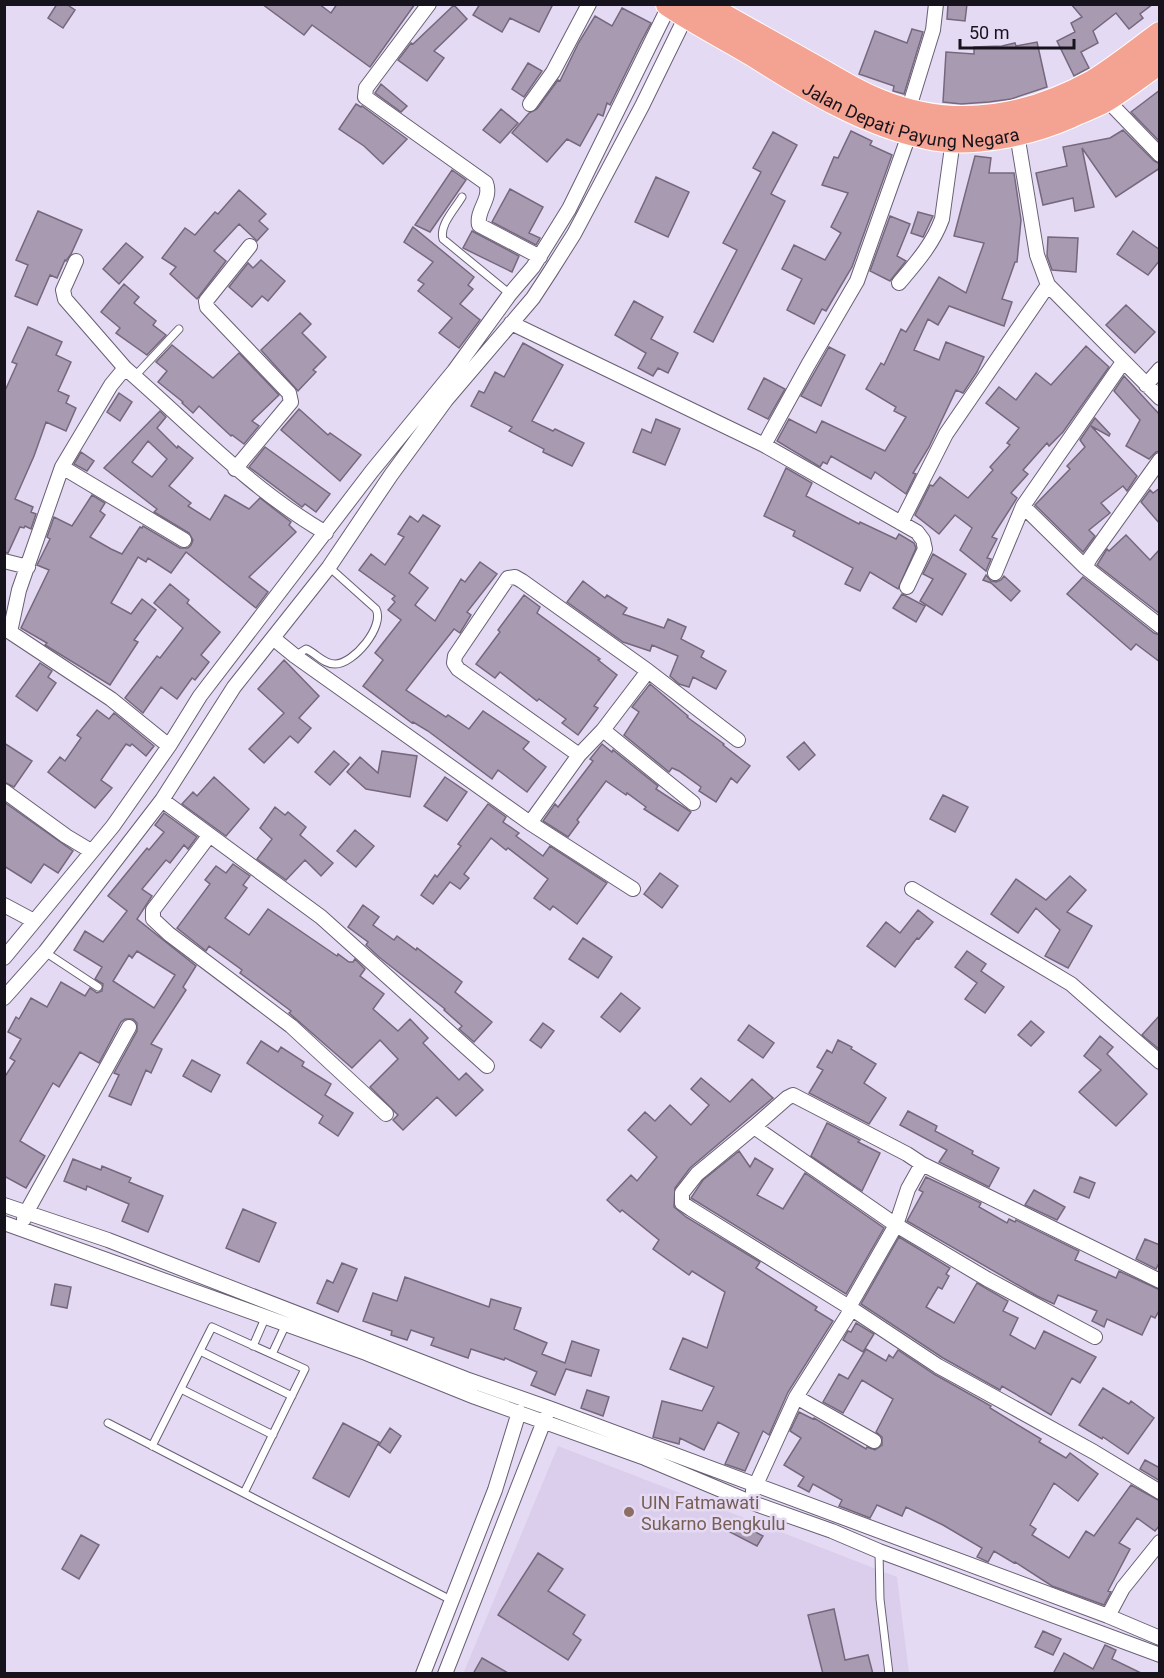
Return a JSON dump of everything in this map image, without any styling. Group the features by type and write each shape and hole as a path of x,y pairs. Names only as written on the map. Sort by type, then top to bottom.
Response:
{"highway":[{"name":"Jalan Depati Payung Negara","path":"681,7 801,84 848,109 889,127 909,121 974,119 1011,114 1033,108 1093,81 1160,34"},
{"name":"Jalan Depati Payung Negara","path":"909,121 928,138 953,140 1017,134 1059,121 1107,100 1160,62"}],"street":[{"path":"429,4 366,88 365,97 486,183 488,195 478,219 480,226 540,257"},
{"path":"530,104 553,72 589,4"},
{"path":"764,445 857,281 909,121 933,30 936,4"},
{"path":"4,958 113,826 170,746 200,696 372,471 454,371 540,257 681,7"},
{"path":"4,998 45,952 162,800 234,687 257,655 329,567 391,475 446,400 533,298 574,234 642,106 681,7"},
{"path":"1107,100 1160,155"},
{"path":"1017,134 1037,255 1048,285 1160,398"},
{"path":"900,283 938,230 942,219 953,140"},
{"path":"235,469 291,402 289,393 207,307 206,301 250,246"},
{"path":"76,261 63,290 65,299 130,372 235,469 298,517 326,533"},
{"path":"901,523 946,434 1048,285"},
{"path":"511,323 764,445 917,532 925,544 922,557 907,587"},
{"path":"995,573 1023,506 1123,362"},
{"path":"1146,385 1160,369"},
{"path":"130,372 111,385 62,467 19,590 7,637 111,699 170,746"},
{"path":"1085,567 1160,460"},
{"path":"62,467 184,540"},
{"path":"1023,506 1085,567 1159,626"},
{"path":"4,561 28,567"},
{"path":"579,755 458,669 454,663 455,656 508,578 515,577 648,671 738,740"},
{"path":"273,638 295,656 531,823 633,889"},
{"path":"240,645 257,655"},
{"path":"531,823 579,755 603,730 648,671"},
{"path":"603,730 693,803"},
{"path":"4,791 66,836 91,851"},
{"path":"162,800 321,917 487,1066"},
{"path":"209,836 153,910 153,919 169,934 291,1026 386,1114"},
{"path":"912,889 1071,984 1160,1062"},
{"path":"4,905 34,921"},
{"path":"22,1230 26,1213 129,1027"},
{"path":"1160,1281 921,1164 907,1154 793,1095 697,1174 682,1193 682,1203 938,1366 1094,1452 1160,1492"},
{"path":"754,1127 896,1225 987,1279 1095,1337"},
{"path":"750,1502 754,1484 796,1397 850,1309 896,1225 908,1189 921,1164"},
{"path":"4,1205 108,1240 466,1379 1108,1616 1153,1636 1143,1648"},
{"path":"4,1223 286,1323 543,1422 645,1458 750,1502 832,1531 879,1551 1160,1654"},
{"path":"401,1368 407,1355"},
{"path":"796,1397 874,1440"},
{"path":"445,1674 549,1408"},
{"path":"423,1674 489,1505 519,1412"},
{"path":"489,1505 507,1512"},
{"path":"879,1551 883,1533"},
{"path":"1108,1616 1123,1588 1160,1542"}],"lane":[{"path":"462,197 445,225 442,233 443,239 510,294"},
{"path":"130,372 179,329"},
{"path":"295,656 306,649 325,662 334,664 349,660 364,644 378,623 379,617 376,609 329,567"},
{"path":"45,952 98,987"},
{"path":"253,1346 266,1316"},
{"path":"273,1354 286,1323"},
{"path":"152,1446 212,1328 305,1369 244,1493"},
{"path":"200,1351 292,1396"},
{"path":"181,1389 273,1435"},
{"path":"108,1423 451,1600"},
{"path":"879,1551 880,1599 889,1674"}],"shaded area":[{"name":"UIN Fatmawati Sukarno Bengkulu","path":"558,1446 897,1577 909,1673 463,1674"}],"building":[{"path":"57,4 66,4 75,10 63,28 48,18"},
{"path":"262,4 319,4 331,13 337,4 415,4 370,67 312,25 304,35"},
{"path":"480,4 553,4 539,32 510,18 502,32 473,15"},
{"path":"948,4 967,4 965,21 947,19"},
{"path":"1071,4 1153,4 1140,14 1143,18 1129,29 1116,13 1093,31 1098,43 1081,52 1089,68 1074,76 1057,41 1075,32 1071,23 1082,17"},
{"path":"454,5 467,19 434,51 444,58 427,81 398,60 411,43 413,44"},
{"path":"622,8 651,23 610,105 607,103 603,116 598,114 580,146 567,139 547,162 512,133 529,113 537,109 558,80 560,81 595,16 612,26"},
{"path":"912,29 923,32 904,94 893,91 894,86 859,74 875,31 907,43"},
{"path":"1037,42 1047,87 1011,99 961,104 943,102 946,52 974,54 974,47 1015,43 1016,46"},
{"path":"528,63 542,71 524,97 512,89"},
{"path":"381,84 407,106 401,112 375,93"},
{"path":"1160,90 1160,142 1131,112"},
{"path":"356,104 407,139 383,164 364,146 339,129"},
{"path":"501,109 518,123 500,143 483,130"},
{"path":"1123,130 1154,161 1160,164 1160,168 1116,197 1082,148 1094,207 1075,211 1073,198 1043,205 1036,173 1067,166 1063,147 1110,138"},
{"path":"851,131 872,141 870,145 892,155 852,267 826,311 822,309 814,324 787,310 802,279 782,269 794,245 825,260 841,233 831,227 848,193 822,185 834,157 838,158"},
{"path":"773,132 797,145 771,194 785,201 713,342 694,332 737,250 723,243 761,172 753,168"},
{"path":"975,156 991,158 989,173 1014,173 1021,220 1017,262 1015,262 1002,299 1012,302 1004,326 949,306 938,325 928,319 914,350 939,360 946,342 984,357 963,393 956,390 929,447 913,473 916,474 906,494 875,472 871,479 831,456 827,464 823,462 820,467 777,441 789,419 816,433 822,421 885,451 906,417 894,411 896,407 866,389 881,363 884,365 901,329 906,332 939,277 966,293 984,243 954,236"},
{"path":"452,170 466,180 430,232 415,225"},
{"path":"656,177 689,192 668,237 635,222"},
{"path":"510,189 543,207 529,233 540,238 536,245 492,222"},
{"path":"239,190 266,214 259,221 268,229 257,241 239,224 214,251 226,261 197,299 170,274 176,267 162,258 185,228 195,235"},
{"path":"38,211 82,230 57,278 50,275 37,305 15,296 28,265 16,260"},
{"path":"918,212 933,216 923,237 911,233"},
{"path":"890,216 910,224 897,256 906,261 890,281 870,271"},
{"path":"413,227 474,277 468,285 473,289 460,304 480,320 459,348 439,333 452,318 418,291 424,284 418,280 433,262 404,242"},
{"path":"472,231 519,256 512,272 463,248"},
{"path":"1133,231 1160,250 1160,260 1148,275 1117,254"},
{"path":"1048,237 1078,238 1076,272 1052,270 1047,256"},
{"path":"126,243 143,257 119,284 103,269"},
{"path":"261,260 285,281 268,301 262,296 252,307 229,287 248,263 253,268"},
{"path":"124,284 139,297 134,303 156,321 153,325 166,335 147,355 116,333 120,328 101,312"},
{"path":"634,301 663,317 651,339 678,353 668,373 658,368 653,376 638,368 646,353 615,335"},
{"path":"1126,305 1155,332 1135,353 1106,325"},
{"path":"300,313 311,324 302,333 326,357 313,370 316,372 298,391 261,350"},
{"path":"28,327 62,342 56,355 71,362 58,391 69,396 66,403 76,408 66,431 46,422 15,499 33,507 31,512 36,514 31,529 25,526 20,527 8,553 4,552 4,393 17,364 12,362"},
{"path":"523,343 563,365 532,421 584,443 572,466 543,452 544,449 509,431 512,427 471,406 479,391 484,393 495,372 504,377"},
{"path":"172,345 213,378 239,353 279,395 252,421 259,426 244,444 231,436 199,406 193,413 158,382 167,371 156,362"},
{"path":"1086,346 1109,367 1063,432 1049,446 1047,443 1023,470 1028,474 1011,493 1017,498 992,537 997,539 987,558 991,559 986,571 960,550 972,528 955,515 939,534 915,515 930,485 933,486 940,477 968,498 993,470 990,467 1010,445 1007,443 1019,428 986,403 999,387 1016,400 1036,373 1051,385"},
{"path":"829,347 845,355 821,406 801,396"},
{"path":"1124,376 1160,415 1160,451 1149,459 1126,446 1140,420 1114,391"},
{"path":"764,378 785,389 768,419 748,409"},
{"path":"119,393 132,402 120,421 107,412"},
{"path":"299,409 328,435 330,433 361,455 340,481 281,430"},
{"path":"160,411 166,417 157,428 177,448 178,446 193,458 169,486 191,503 188,506 210,520 225,495 249,509 260,498 291,522 289,525 296,532 249,577 268,592 256,608 186,552 171,573 148,558 146,562 138,557 111,603 131,614 142,599 156,610 134,640 138,642 110,685 21,628 49,570 37,565 50,539 47,537 54,517 72,526 92,495 105,503 100,511 105,515 90,537 111,549 122,554 140,527 143,526 180,548 188,548 191,545 193,540 189,533 154,512 157,509 104,468","holes":["148,441 167,459 152,477 132,462"]},
{"path":"1095,418 1110,434 1109,436 1091,426 1137,476 1127,491 1123,486 1101,503 1110,513 1089,530 1095,536 1083,552 1035,505 1070,469 1067,466 1085,447 1080,440"},
{"path":"656,419 680,429 665,465 633,452 642,429 651,433"},
{"path":"265,447 330,494 316,512 305,504 302,507 249,467"},
{"path":"81,452 94,461 87,471 74,464"},
{"path":"786,468 812,483 806,496 859,524 860,522 896,539 899,534 914,543 916,548 898,589 870,572 860,591 845,584 853,568 793,536 795,531 764,516"},
{"path":"1160,488 1160,524 1141,502 1150,490 1153,493"},
{"path":"423,515 440,526 409,573 428,588 415,605 435,621 461,579 465,582 480,562 497,574 467,612 471,615 460,633 454,629 406,690 446,717 448,715 469,729 483,711 529,742 523,749 546,767 527,792 498,770 492,779 363,686 383,660 375,653 401,620 388,610 395,602 392,599 395,596 359,570 371,554 385,565 404,537 398,534 410,516 418,522"},
{"path":"1126,535 1150,560 1160,549 1160,614 1097,565 1107,549 1109,551"},
{"path":"933,554 966,574 942,615 920,601 933,579 923,574"},
{"path":"986,575 991,581 996,582 1004,576 1020,591 1011,601 991,583 983,580"},
{"path":"1083,577 1154,633 1160,635 1160,662 1136,644 1131,650 1067,594"},
{"path":"583,581 605,598 607,595 627,608 623,614 664,628 668,619 686,627 681,639 704,651 701,657 726,671 716,689 693,677 689,687 679,684 670,676 678,656 652,645 650,651 623,642 567,602"},
{"path":"170,584 189,600 187,603 220,632 201,655 209,662 195,680 192,678 177,699 161,687 143,713 125,698 157,656 160,658 183,628 154,603"},
{"path":"902,594 925,606 916,622 893,608"},
{"path":"524,595 540,607 537,613 600,659 598,660 617,675 594,706 598,708 578,735 562,723 566,719 539,699 537,701 500,672 495,678 476,664"},
{"path":"284,660 319,696 299,718 311,728 298,743 290,736 264,763 249,749 284,713 258,689"},
{"path":"40,663 52,671 48,677 56,683 37,711 16,696"},
{"path":"650,684 687,717 750,766 737,783 731,778 716,802 699,791 701,787 679,771 672,768 669,772 624,735 639,712 632,707"},
{"path":"97,710 109,719 114,713 154,746 146,756 132,744 130,746 126,744 101,780 112,788 95,808 48,772 60,757 65,761 81,738 77,735"},
{"path":"804,742 815,755 799,770 787,757"},
{"path":"4,743 32,761 14,787 4,782"},
{"path":"602,744 612,752 613,750 658,786 656,789 691,812 678,831 644,809 646,807 627,793 626,795 606,781 577,820 579,822 568,837 543,821 555,804 558,807 593,761 590,759"},
{"path":"334,751 349,764 330,785 315,772"},
{"path":"382,751 417,756 410,797 366,789 347,772 360,757 378,773"},
{"path":"214,777 249,809 226,836 182,804 193,792 197,796"},
{"path":"445,777 467,792 447,821 424,806"},
{"path":"943,795 968,807 955,832 930,819"},
{"path":"4,802 73,851 58,873 44,864 31,883 4,866"},
{"path":"488,804 506,817 503,822 519,833 516,836 543,856 550,846 607,883 577,924 553,906 550,910 534,898 548,879 508,848 506,850 491,838 464,874 469,878 460,889 450,882 433,904 421,895 435,875 437,877 461,846 458,844"},
{"path":"275,807 285,815 288,812 306,827 300,835 333,863 321,876 305,860 286,880 257,859 272,839 260,828"},
{"path":"164,813 197,837 188,849 184,845 170,863 166,860 142,889 152,896 137,919 196,966 183,987 186,990 151,1044 162,1049 151,1073 146,1070 131,1105 109,1096 119,1075 114,1073 137,1031 137,1023 133,1019 125,1019 121,1022 99,1063 80,1052 59,1087 53,1083 20,1141 45,1156 26,1188 4,1176 4,1078 15,1061 10,1058 21,1039 8,1032 16,1017 19,1019 31,998 47,1007 61,982 85,996 90,988 97,993 102,991 103,984 95,979 102,967 74,950 85,931 103,942 127,911 108,896 147,848 149,850 164,832 155,825","holes":["137,951 175,975 154,1008 113,981 129,955 132,958"]},
{"path":"355,830 374,846 356,867 337,851"},
{"path":"233,864 250,876 243,885 247,888 225,918 249,935 268,909 337,956 338,954 349,962 355,959 365,969 360,976 384,994 373,1009 398,1031 410,1019 428,1038 423,1043 459,1080 466,1073 483,1090 456,1116 437,1097 403,1130 393,1120 398,1115 370,1087 398,1059 380,1040 352,1068 289,1013 291,1011 240,973 242,970 209,946 206,951 177,928 210,884 205,880 216,866 226,873"},
{"path":"660,873 678,886 662,908 644,894"},
{"path":"1070,876 1086,890 1067,912 1092,926 1068,968 1045,956 1060,930 1036,908 1018,933 991,914 1016,879 1046,900"},
{"path":"363,905 379,917 373,925 394,940 397,936 416,950 417,948 462,982 455,992 492,1022 474,1042 459,1029 462,1026 445,1009 379,957 366,945 368,942 348,927"},
{"path":"918,910 933,922 919,939 917,938 895,967 867,946 886,922 900,933"},
{"path":"583,938 612,957 598,978 569,959"},
{"path":"967,951 986,964 981,971 1004,987 985,1013 965,999 977,983 955,967"},
{"path":"621,993 640,1008 620,1032 601,1017"},
{"path":"1160,1015 1160,1050 1142,1035"},
{"path":"1031,1021 1044,1032 1031,1046 1018,1035"},
{"path":"543,1023 554,1031 541,1048 530,1040"},
{"path":"749,1025 774,1043 763,1058 738,1040"},
{"path":"1100,1036 1113,1047 1107,1054 1147,1094 1116,1126 1079,1092 1101,1070 1084,1056"},
{"path":"838,1040 876,1064 864,1083 886,1098 869,1124 809,1093 823,1070 817,1067 827,1050 832,1053"},
{"path":"261,1041 278,1052 281,1047 304,1062 302,1066 331,1084 325,1095 353,1113 338,1136 319,1123 323,1116 247,1063"},
{"path":"192,1060 220,1075 211,1092 183,1076"},
{"path":"701,1078 730,1102 752,1079 773,1098 690,1168 675,1188 674,1207 686,1217 760,1262 756,1268 817,1307 815,1310 833,1321 788,1392 769,1435 763,1431 745,1471 725,1464 739,1433 718,1422 704,1450 680,1438 679,1444 653,1437 662,1401 702,1411 714,1387 670,1369 683,1338 707,1348 725,1292 692,1271 689,1275 653,1249 659,1240 607,1200 631,1175 637,1181 657,1157 628,1130 645,1112 655,1121 670,1105 691,1125 709,1105 691,1089"},
{"path":"908,1111 937,1126 935,1131 999,1168 989,1187 939,1162 947,1150 900,1125"},
{"path":"827,1123 880,1153 862,1191 811,1156"},
{"path":"739,1151 750,1167 755,1158 773,1169 757,1195 783,1209 805,1173 884,1228 846,1294 691,1198 703,1180"},
{"path":"73,1159 101,1170 102,1166 131,1178 129,1182 163,1196 148,1232 122,1221 129,1204 87,1186 86,1190 64,1181"},
{"path":"926,1177 981,1203 979,1207 1007,1223 1009,1219 1015,1222 1016,1220 1079,1251 1075,1260 1116,1278 1119,1271 1160,1290 1160,1309 1155,1318 1151,1316 1142,1335 1107,1319 1104,1327 1092,1321 1097,1311 1058,1295 1054,1304 1037,1296 907,1221 923,1192 919,1190"},
{"path":"1080,1177 1095,1183 1089,1198 1074,1192"},
{"path":"1034,1190 1065,1207 1057,1220 1025,1205"},
{"path":"243,1209 276,1223 259,1262 226,1248"},
{"path":"899,1237 950,1268 946,1274 949,1276 942,1289 938,1287 926,1307 954,1323 977,1283 1008,1301 1003,1311 1018,1318 1010,1335 1035,1349 1044,1331 1096,1357 1080,1383 1072,1378 1051,1415 1002,1386 1000,1390 943,1358 861,1304"},
{"path":"1145,1239 1160,1245 1160,1261 1156,1269 1136,1259"},
{"path":"342,1263 357,1269 338,1312 317,1303 327,1280 333,1283"},
{"path":"405,1277 489,1307 491,1299 521,1308 514,1329 547,1343 542,1354 565,1363 572,1341 599,1350 591,1376 566,1369 555,1395 531,1385 537,1372 505,1358 504,1360 471,1349 468,1358 431,1345 434,1338 411,1330 407,1340 391,1335 392,1331 363,1321 373,1293 397,1301"},
{"path":"55,1284 71,1287 67,1308 51,1305"},
{"path":"856,1323 874,1334 863,1352 843,1340"},
{"path":"866,1349 886,1361 889,1355 893,1358 898,1350 934,1374 991,1406 990,1408 1041,1439 1039,1442 1066,1458 1070,1453 1098,1474 1078,1501 1054,1483 1030,1525 1036,1529 1032,1535 1069,1558 1086,1531 1094,1536 1131,1485 1160,1501 1160,1525 1155,1531 1137,1518 1119,1543 1130,1549 1108,1591 1111,1592 1104,1605 1052,1586 994,1551 988,1562 977,1557 982,1548 906,1507 902,1516 877,1505 870,1518 839,1506 842,1500 813,1484 809,1492 798,1486 804,1477 784,1465 801,1438 790,1431 799,1412 814,1418 866,1449 867,1447 875,1450 882,1445 882,1437 876,1432 893,1399 862,1380 843,1413 823,1402 839,1374 848,1379"},
{"path":"1103,1388 1129,1404 1131,1401 1154,1418 1128,1454 1103,1437 1102,1439 1079,1425"},
{"path":"587,1390 609,1397 603,1416 581,1408"},
{"path":"343,1423 379,1442 349,1497 313,1478"},
{"path":"390,1428 401,1436 390,1453 379,1445"},
{"path":"1145,1460 1160,1468 1160,1481 1140,1469"},
{"path":"731,1519 763,1536 757,1546 726,1530"},
{"path":"81,1535 99,1545 79,1579 62,1569"},
{"path":"538,1553 563,1569 548,1591 585,1615 573,1634 581,1640 568,1660 498,1615"},
{"path":"834,1609 845,1660 868,1655 873,1674 823,1674 808,1615"},
{"path":"1043,1631 1061,1639 1053,1655 1035,1647"},
{"path":"1105,1645 1116,1650 1112,1659 1143,1674 1053,1674 1064,1653 1093,1669"},
{"path":"482,1658 510,1674 473,1674"}],"place":[{"name":"UIN Fatmawati Sukarno Bengkulu","path":"629,1512"}]}
